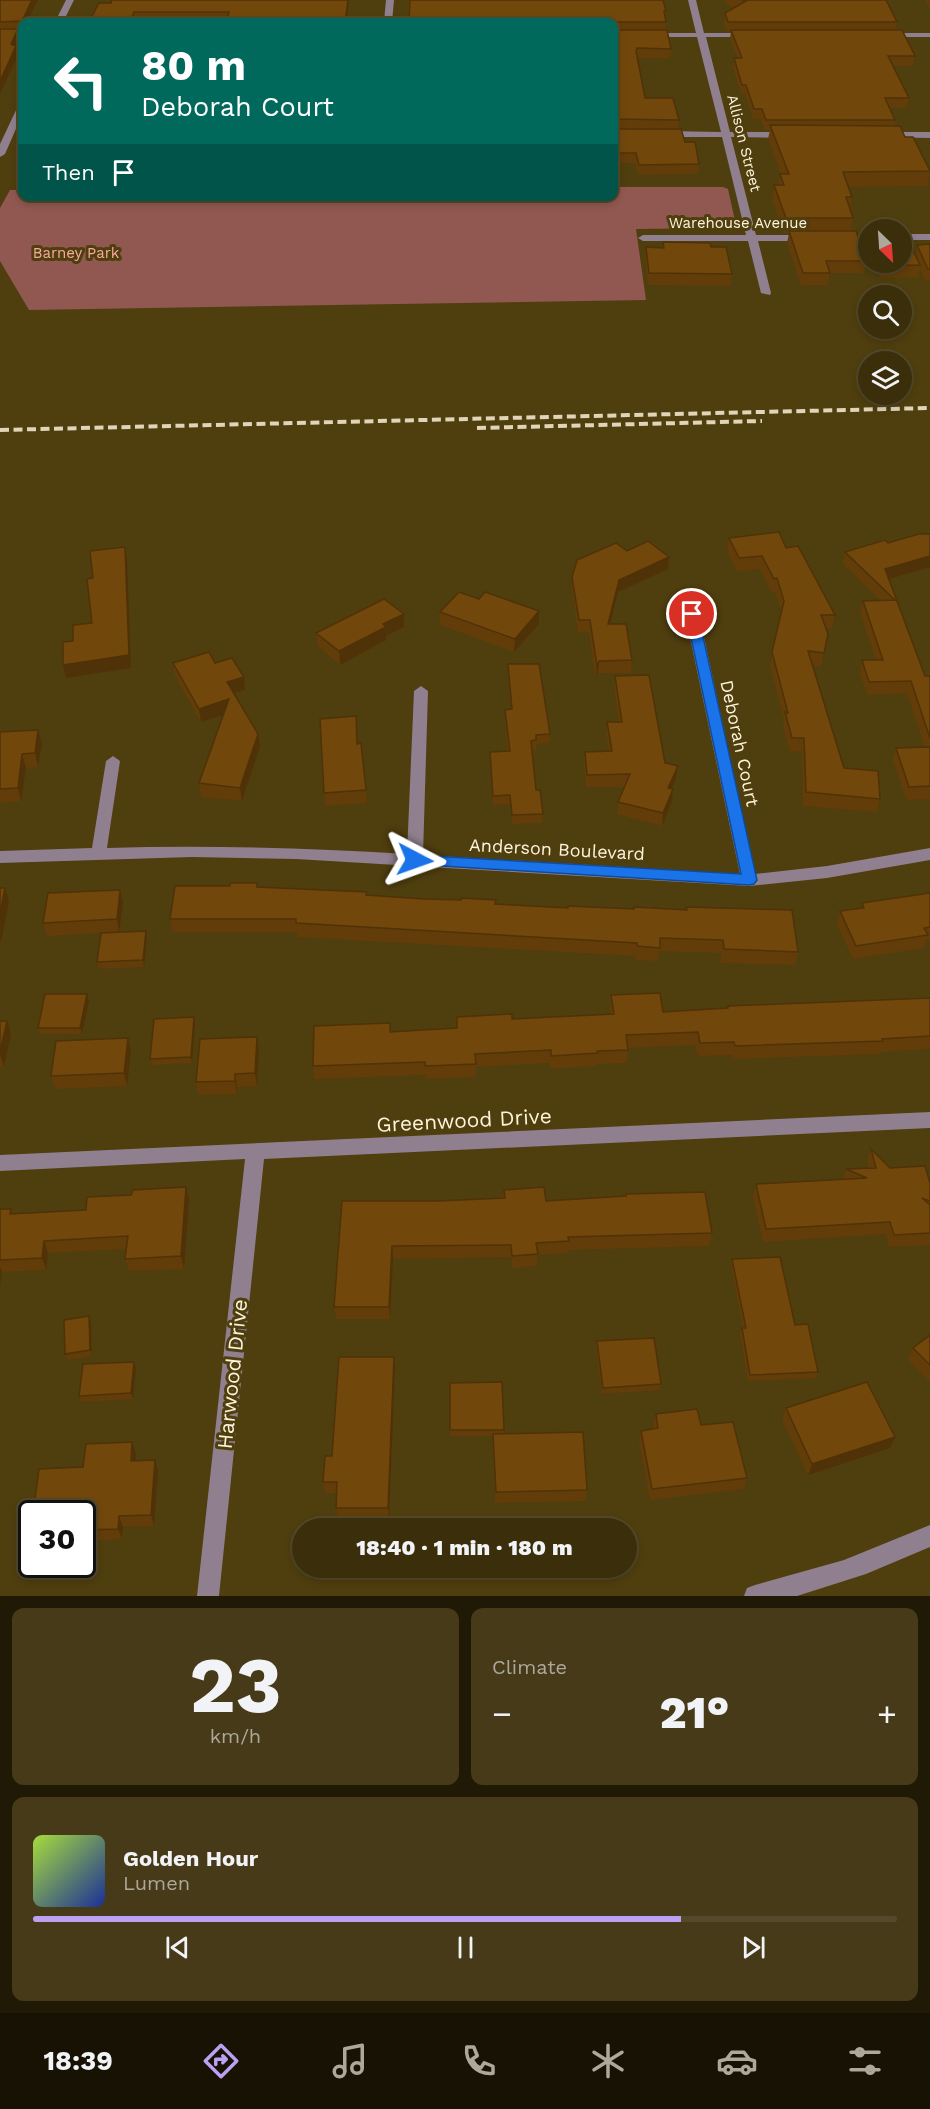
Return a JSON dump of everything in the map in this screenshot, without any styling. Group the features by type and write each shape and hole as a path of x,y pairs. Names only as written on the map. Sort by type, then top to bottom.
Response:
{"street":[{"path":"61,18 70,0"},
{"path":"388,18 390,0"},
{"name":"Allison Street","path":"692,0 766,293"},
{"path":"0,34 18,34"},
{"path":"618,35 758,35"},
{"path":"873,35 930,35"},
{"path":"0,154 5,134 18,113"},
{"path":"658,135 798,135"},
{"path":"870,135 930,135"},
{"name":"Warehouse Avenue","path":"644,238 858,237"},
{"path":"912,237 930,237"},
{"name":"Deborah Court","path":"692,614 749,880"},
{"path":"415,860 421,692"},
{"path":"99,853 113,761"},
{"name":"Anderson Boulevard","path":"0,857 192,850 296,853 749,880 827,872 930,854"},
{"name":"Greenwood Drive","path":"0,1163 930,1120"},
{"name":"Harwood Drive","path":"208,1596 255,1153"},
{"path":"755,1596 825,1579 907,1548 930,1536"}],"green space":[{"name":"Barney Park","path":"618,187 723,187 728,189 736,225 726,228 636,229 646,300 29,310 0,261 0,208 10,190 18,190 18,201 618,201"}],"building":[{"path":"0,0 32,0 23,18 18,18 18,21 0,22"},
{"path":"112,0 348,0 346,18 227,18 229,12 134,12 132,18 91,18 99,3 111,3"},
{"path":"410,0 663,0 666,11 664,11 666,22 618,22 618,18 409,18"},
{"path":"742,0 886,0 897,22 728,22 725,13 746,1"},
{"path":"0,29 18,29 11,44 16,46 0,81"},
{"path":"618,30 667,30 671,49 637,48 636,51 645,98 673,98 679,120 618,119"},
{"path":"731,30 902,30 915,56 888,56 909,98 885,98 895,120 766,120 762,109 754,109 746,85 742,85 734,58 742,58"},
{"path":"770,125 900,126 905,137 913,137 930,171 843,172 852,197 846,197 853,218 786,218 774,185 784,185 780,174 789,174"},
{"path":"618,129 681,129 685,142 695,142 699,164 639,165 636,153 618,153"},
{"path":"789,231 856,231 858,261 826,261 830,273 803,273"},
{"path":"663,242 710,243 711,247 726,247 732,274 649,273 646,247 664,248"},
{"path":"930,244 930,269 928,269 917,245"},
{"path":"912,248 920,265 912,265"},
{"path":"779,532 786,548 798,546 835,615 821,615 828,634 824,653 808,651 844,768 878,771 880,799 806,792 804,738 792,738 772,652 784,601 777,578 774,579 762,556 739,558 729,538"},
{"path":"919,534 930,534 930,556 885,569 925,676 930,676 930,738 911,681 869,682 862,660 883,660 863,601 895,600 845,552 885,540 888,543"},
{"path":"648,541 669,557 619,580 608,624 626,624 632,660 599,661 597,666 590,620 579,620 572,577 577,560 616,543 627,551"},
{"path":"125,547 129,655 63,665 63,642 73,641 73,625 92,623 87,579 93,578 90,551"},
{"path":"459,592 479,599 485,592 539,611 515,639 440,612"},
{"path":"384,599 404,614 383,624 386,627 339,651 316,633"},
{"path":"209,652 215,663 232,658 244,677 227,682 258,734 240,788 199,783 229,699 199,709 173,663"},
{"path":"508,664 539,664 550,734 536,735 536,740 531,741 536,790 540,790 543,814 512,815 510,795 493,796 490,752 510,751 505,710 512,709"},
{"path":"649,675 665,763 678,766 668,788 673,789 663,813 618,802 630,774 587,775 585,752 612,751 607,722 622,722 615,676"},
{"path":"356,716 357,744 361,743 366,790 324,793 320,719"},
{"path":"38,730 35,753 22,754 18,788 0,789 0,732"},
{"path":"930,747 930,786 909,787 896,748"},
{"path":"230,883 257,883 257,887 367,892 366,895 425,899 496,900 495,904 568,908 568,906 634,909 634,907 687,910 686,907 792,910 798,952 724,949 723,940 660,938 660,948 637,946 637,943 296,923 296,919 170,919 175,886 230,886"},
{"path":"0,888 5,888 0,913"},
{"path":"120,890 117,919 43,923 48,893"},
{"path":"930,893 930,927 924,928 928,935 856,946 840,911 864,908 862,903"},
{"path":"146,931 143,960 97,962 101,933"},
{"path":"660,993 663,1012 728,1008 728,1006 930,998 930,1036 882,1039 883,1041 735,1046 734,1042 700,1043 698,1032 626,1035 628,1050 597,1051 598,1053 551,1056 551,1050 475,1054 476,1064 425,1066 425,1062 313,1066 314,1026 390,1023 390,1032 457,1028 457,1017 512,1014 512,1019 614,1014 611,995"},
{"path":"45,994 87,994 80,1028 38,1028"},
{"path":"194,1017 191,1057 150,1059 154,1019"},
{"path":"0,1021 7,1021 0,1052"},
{"path":"257,1037 255,1073 235,1074 235,1081 196,1082 200,1039"},
{"path":"128,1038 124,1073 51,1076 56,1041"},
{"path":"871,1149 890,1168 925,1166 930,1183 930,1201 922,1198 930,1205 930,1233 894,1235 890,1222 766,1229 756,1184 867,1178 846,1169 876,1168"},
{"path":"186,1187 181,1256 125,1259 128,1236 44,1241 42,1258 0,1260 0,1209 11,1209 10,1214 86,1210 87,1197 131,1195 133,1190"},
{"path":"544,1187 546,1201 626,1196 626,1194 705,1192 712,1233 568,1237 569,1241 536,1243 538,1254 512,1256 511,1245 392,1246 389,1307 334,1307 342,1201 505,1198 504,1190"},
{"path":"780,1257 795,1325 808,1324 818,1372 750,1375 742,1328 746,1328 732,1259"},
{"path":"89,1316 90,1350 65,1354 64,1320"},
{"path":"930,1335 930,1365 913,1348"},
{"path":"654,1338 661,1384 603,1388 597,1341"},
{"path":"339,1357 394,1357 388,1508 336,1508 337,1482 323,1482 325,1456 332,1456"},
{"path":"134,1362 131,1393 79,1396 83,1364"},
{"path":"502,1382 504,1430 450,1430 450,1383"},
{"path":"867,1382 895,1437 812,1464 786,1408"},
{"path":"697,1409 701,1425 733,1422 747,1478 652,1489 641,1431 658,1428 656,1414"},
{"path":"583,1432 587,1490 496,1492 493,1434"},
{"path":"132,1442 131,1461 155,1460 151,1515 119,1516 118,1529 96,1530 96,1500 35,1500 39,1469 83,1467 86,1444"}],"railway":[{"path":"0,430 930,408"},
{"path":"477,428 762,421"}],"route":[{"path":"415,860 749,880 692,614"}]}
